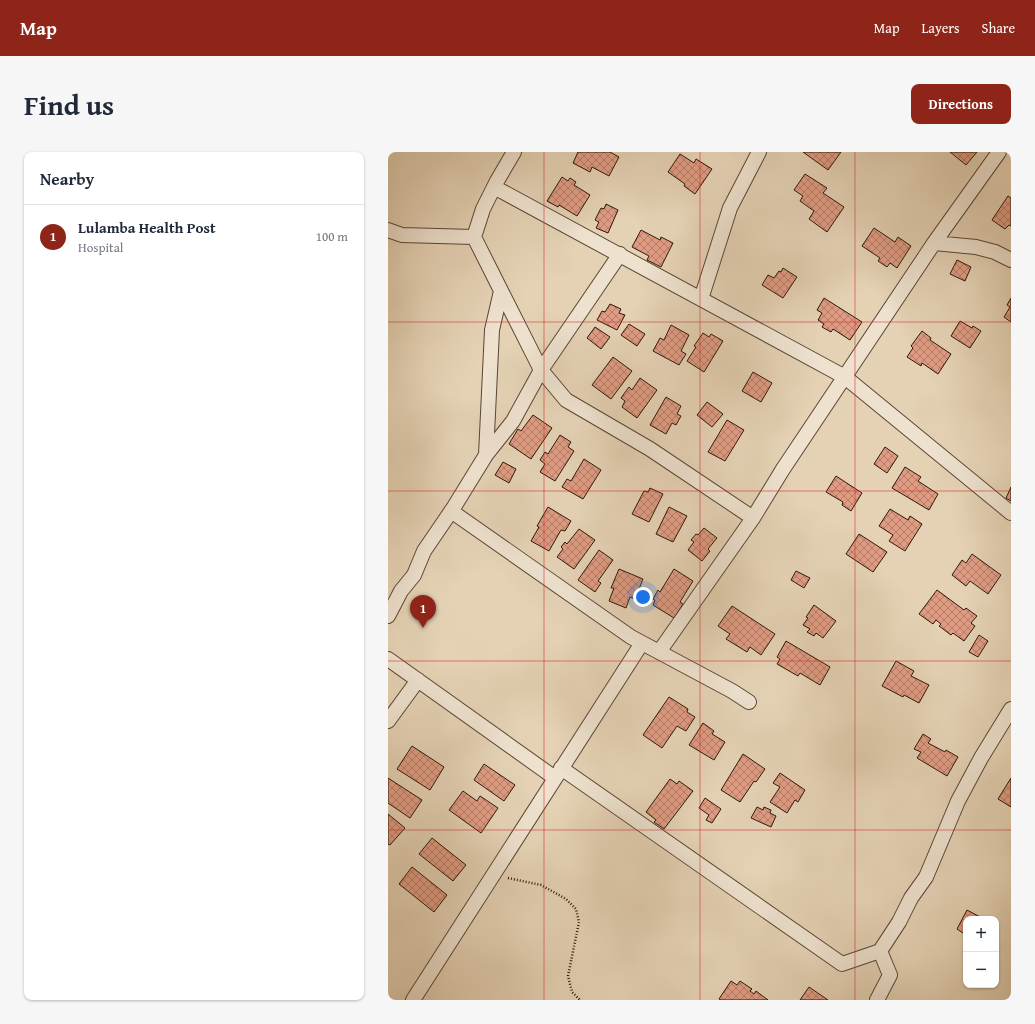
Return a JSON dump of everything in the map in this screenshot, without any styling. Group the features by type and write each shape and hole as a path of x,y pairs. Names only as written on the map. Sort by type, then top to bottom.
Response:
{"street":[{"path":"514,152 483,209 474,237 541,370 566,400 650,449 753,518"},
{"path":"701,299 730,208 759,152"},
{"path":"659,652 753,518 783,469 934,243 999,152"},
{"path":"494,187 620,254 844,377 1011,513"},
{"path":"388,230 402,235 474,237"},
{"path":"934,243 976,247 996,252 1011,260"},
{"path":"388,616 401,591 414,575 424,551 451,512 486,455 513,421 541,370 620,254"},
{"path":"486,455 492,330 501,291"},
{"path":"451,512 631,637 732,691 749,702"},
{"path":"413,1000 642,643"},
{"path":"388,659 842,964 880,951 899,922 911,898 926,877 958,801 981,758 1011,709"},
{"path":"388,721 418,680"},
{"path":"877,1000 890,974 880,951"}],"path":[{"path":"493,874 541,885 566,899 576,909 579,922 568,976 572,992 580,1000"}],"building":[{"path":"578,152 610,152 619,157 609,176 592,167 590,172 573,163"},
{"path":"803,152 841,152 828,170"},
{"path":"950,152 977,152 966,165"},
{"path":"680,154 694,163 696,159 712,169 695,194 684,186 685,184 668,172"},
{"path":"805,174 827,188 823,193 844,207 827,232 809,219 814,211 800,201 803,196 794,190"},
{"path":"562,177 568,181 570,178 576,182 574,185 590,195 577,216 559,205 558,207 547,201"},
{"path":"1008,196 1011,198 1011,226 1009,225 1005,229 992,220"},
{"path":"606,204 618,210 608,233 596,228 599,222 595,220 601,208 604,209"},
{"path":"874,228 895,242 898,237 911,246 897,268 890,263 887,267 878,261 880,258 862,246"},
{"path":"641,230 660,240 661,237 673,243 661,267 647,260 649,256 632,247"},
{"path":"957,260 971,267 965,281 950,274"},
{"path":"783,268 797,277 783,298 762,285 768,275 774,278"},
{"path":"824,298 862,322 850,340 833,329 831,332 822,327 824,324 818,320 822,313 817,310"},
{"path":"1011,298 1011,322 1004,317 1010,307 1007,305"},
{"path":"610,304 621,309 619,313 625,315 617,330 597,320 602,311 605,312"},
{"path":"960,321 981,331 970,348 951,336"},
{"path":"629,324 645,334 637,346 621,335"},
{"path":"671,325 689,335 681,351 686,354 679,365 653,351 660,338 664,340"},
{"path":"595,327 610,337 601,349 587,338"},
{"path":"922,331 931,338 930,340 951,354 938,374 922,363 921,366 907,357 913,348 911,346"},
{"path":"703,333 709,337 711,334 723,341 704,372 687,361 696,347 694,346"},
{"path":"613,357 632,371 611,399 592,385"},
{"path":"753,372 772,383 761,402 742,391"},
{"path":"640,378 657,390 637,418 622,407 625,401 621,398 629,387 632,390"},
{"path":"666,397 681,406 677,414 681,416 676,425 672,423 666,434 650,425"},
{"path":"707,402 723,414 712,427 697,415"},
{"path":"533,415 552,428 531,459 509,444 518,429 521,431"},
{"path":"727,420 744,430 725,461 708,452"},
{"path":"560,435 571,442 568,447 574,451 555,481 540,472 545,464 540,460 545,452 548,454"},
{"path":"885,447 898,456 887,473 874,464"},
{"path":"584,459 601,470 583,499 562,487 567,479 571,481"},
{"path":"503,462 516,469 509,483 495,475"},
{"path":"905,467 921,477 918,481 938,494 929,510 892,488"},
{"path":"836,476 862,493 851,511 842,505 843,502 826,492"},
{"path":"1011,487 1011,501 1006,498"},
{"path":"650,488 663,494 649,522 632,514 644,491 648,492"},
{"path":"548,507 571,521 565,531 561,530 549,551 531,541 539,527 537,526"},
{"path":"669,507 687,516 673,542 656,534"},
{"path":"890,509 908,520 910,516 922,524 905,551 889,541 893,535 879,526"},
{"path":"704,528 717,538 708,549 710,551 702,561 688,550 694,542 691,540"},
{"path":"579,529 595,540 574,569 557,557 563,549 561,547 565,542 567,544"},
{"path":"859,534 887,552 873,572 846,554"},
{"path":"599,550 613,560 598,581 601,583 595,592 578,580"},
{"path":"972,554 1001,575 988,594 970,581 966,586 952,575 962,560 966,563"},
{"path":"619,569 643,579 635,599 630,597 626,608 609,601 614,588 611,588"},
{"path":"674,569 693,581 680,602 683,604 674,618 653,605 655,600 653,599 658,590 660,592"},
{"path":"796,571 810,578 804,588 791,580"},
{"path":"937,590 964,610 966,608 977,616 971,623 975,626 964,641 953,633 951,635 939,626 941,624 936,620 933,624 919,614"},
{"path":"814,605 836,621 823,638 816,633 814,636 807,632 810,629 803,625 808,618 806,617"},
{"path":"732,606 775,634 761,655 750,647 747,652 726,639 730,634 718,626"},
{"path":"979,635 988,641 978,657 969,652"},
{"path":"786,641 830,667 820,685 800,673 798,676 777,664 780,659 777,657"},
{"path":"896,661 914,671 911,676 929,685 919,703 904,695 903,697 882,686"},
{"path":"669,697 688,709 687,712 695,717 686,731 677,726 662,748 643,735"},
{"path":"703,723 714,731 712,734 725,742 714,760 689,745"},
{"path":"923,734 931,739 928,743 945,752 946,750 958,757 947,776 917,758 921,752 914,749"},
{"path":"412,746 444,767 430,790 397,769"},
{"path":"743,754 765,769 756,782 754,781 740,802 721,790"},
{"path":"484,764 515,785 504,801 474,780"},
{"path":"780,773 805,790 798,802 795,800 787,813 770,802 780,787 773,783"},
{"path":"388,778 422,800 410,818 388,803"},
{"path":"1011,778 1011,807 998,799"},
{"path":"670,779 677,784 679,781 693,791 664,829 654,822 656,820 646,812"},
{"path":"463,791 477,801 480,796 498,808 481,833 449,810"},
{"path":"705,798 721,809 712,823 706,820 709,815 699,808"},
{"path":"757,807 763,810 764,807 771,810 770,813 776,816 771,827 751,818"},
{"path":"388,814 405,828 390,845 388,844"},
{"path":"432,838 466,865 453,881 419,854"},
{"path":"412,867 447,895 434,912 399,884"},
{"path":"967,910 978,916 964,916"},
{"path":"963,918 963,933 957,929"},
{"path":"731,981 737,985 740,981 752,989 750,991 754,994 756,991 768,1000 719,999"},
{"path":"809,987 828,1000 800,1000"}],"place":[{"name":"Lulamba Health Post","path":"423,628"}]}
